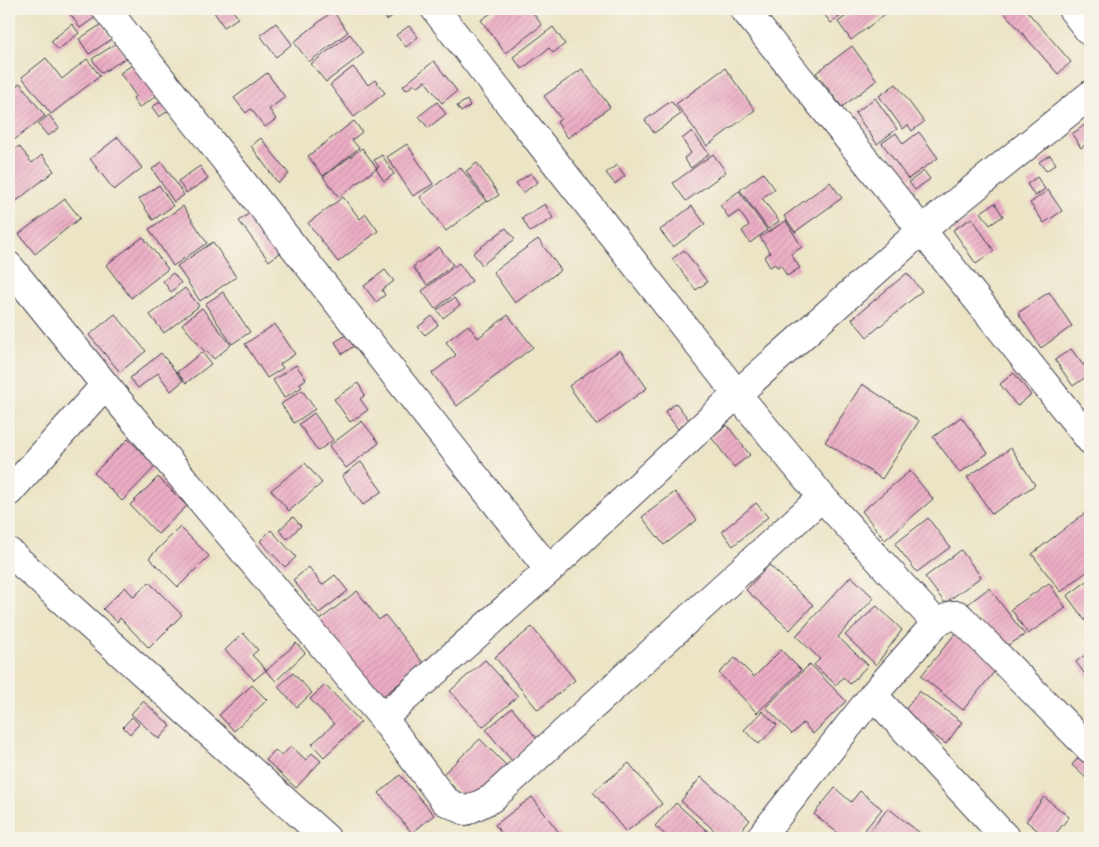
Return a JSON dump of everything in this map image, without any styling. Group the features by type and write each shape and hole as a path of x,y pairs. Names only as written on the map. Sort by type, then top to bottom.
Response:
{"street":[{"path":"106,9 549,570"},
{"path":"435,9 737,394 822,497 936,623"},
{"path":"744,9 1090,440"},
{"path":"1072,9 1090,32"},
{"path":"383,718 549,570 737,394 922,230 1090,94"},
{"path":"9,266 105,385 383,718 445,801 466,811 490,799 822,497"},
{"path":"9,492 105,385"},
{"path":"9,552 326,838"},
{"path":"760,838 873,695 936,623 953,615 958,615 1090,749"},
{"path":"873,695 1006,838"}],"building":[{"path":"67,9 92,9 97,16 80,28"},
{"path":"212,9 232,9 238,18 224,27"},
{"path":"378,9 393,9 396,13 387,20"},
{"path":"497,9 530,9 542,25 505,53 481,20"},
{"path":"820,9 850,9 831,23"},
{"path":"856,9 886,9 888,12 851,40 838,22"},
{"path":"1001,9 1025,9 1071,62 1058,74"},
{"path":"333,11 348,32 309,62 294,42"},
{"path":"276,23 292,44 276,57 260,35"},
{"path":"72,24 79,33 58,50 51,41"},
{"path":"102,24 112,39 89,54 79,39"},
{"path":"409,26 418,37 406,47 396,35"},
{"path":"553,27 565,44 553,53 549,48 522,69 513,57"},
{"path":"350,34 364,53 326,82 311,64"},
{"path":"117,43 127,57 102,73 92,59"},
{"path":"852,46 877,80 842,107 816,73"},
{"path":"46,58 62,79 87,59 100,76 51,114 22,77"},
{"path":"434,61 457,91 442,103 425,81 417,87 415,84 406,90 403,86"},
{"path":"137,62 158,95 139,108 133,98 136,96 120,73"},
{"path":"353,67 368,85 375,80 385,93 354,117 330,85"},
{"path":"725,68 755,110 707,146 676,104"},
{"path":"582,69 610,107 568,138 557,122 561,119 544,96"},
{"path":"267,73 285,97 269,109 276,119 265,127 251,109 246,113 234,98"},
{"path":"20,83 45,116 9,144 9,92"},
{"path":"896,84 924,122 912,131 908,125 903,129 879,96"},
{"path":"875,98 897,129 877,144 855,113"},
{"path":"165,99 171,109 159,117 152,107"},
{"path":"467,100 470,106 461,112 457,106"},
{"path":"671,101 681,114 654,133 645,120"},
{"path":"437,102 446,114 428,128 419,116"},
{"path":"49,115 59,128 48,136 38,124"},
{"path":"354,121 362,132 352,140 359,148 323,176 308,156"},
{"path":"1090,121 1090,141 1081,148 1072,134"},
{"path":"692,131 709,154 691,168 684,158 691,153 682,139"},
{"path":"919,132 938,158 908,179 882,143 896,133 903,144"},
{"path":"118,137 142,168 114,190 90,159"},
{"path":"261,138 289,174 278,183 251,146"},
{"path":"407,144 433,184 413,196 387,157"},
{"path":"19,146 32,163 42,155 54,171 9,207 9,154"},
{"path":"362,148 377,168 339,197 323,177"},
{"path":"713,154 726,172 686,201 673,183"},
{"path":"382,155 394,174 384,181 376,169 379,167 374,160"},
{"path":"1050,155 1056,164 1046,171 1039,162"},
{"path":"162,162 184,195 174,202 152,169"},
{"path":"477,163 499,195 488,202 466,171"},
{"path":"617,165 625,176 615,184 606,173"},
{"path":"200,166 208,179 186,193 178,181"},
{"path":"460,167 486,201 446,231 420,197"},
{"path":"924,171 930,179 915,190 909,182"},
{"path":"531,173 538,182 523,193 516,183"},
{"path":"763,173 775,189 762,198 779,221 768,229 740,190"},
{"path":"1037,177 1045,189 1035,196 1027,184"},
{"path":"830,182 842,198 795,232 784,216"},
{"path":"159,185 173,206 153,220 139,199"},
{"path":"1048,190 1062,211 1044,223 1030,203"},
{"path":"739,191 767,230 750,243 742,231 749,225 739,211 729,218 720,205"},
{"path":"343,197 360,219 366,214 378,231 338,262 308,223"},
{"path":"65,199 80,218 35,254 19,234"},
{"path":"995,203 1003,216 990,225 981,212"},
{"path":"545,204 553,218 530,232 522,218"},
{"path":"183,206 207,243 173,266 149,229"},
{"path":"692,206 705,224 673,247 660,230"},
{"path":"251,212 281,252 269,261 239,221"},
{"path":"972,218 994,251 976,264 953,230"},
{"path":"786,221 802,247 791,254 800,268 787,276 781,265 777,267 775,264 770,267 764,257 770,253 760,237"},
{"path":"506,228 515,239 482,265 473,253"},
{"path":"143,237 168,269 131,298 106,265"},
{"path":"538,239 561,270 515,303 493,272"},
{"path":"213,242 236,277 200,301 177,266"},
{"path":"439,247 453,265 427,285 413,267"},
{"path":"684,250 707,282 696,290 672,259"},
{"path":"459,263 472,281 435,309 422,291"},
{"path":"385,270 394,281 382,290 385,295 376,302 364,286"},
{"path":"173,273 181,283 171,292 163,281"},
{"path":"907,273 922,291 867,337 852,319"},
{"path":"185,288 199,306 164,333 150,315"},
{"path":"223,292 250,332 232,344 205,304"},
{"path":"1049,292 1072,326 1041,348 1018,313"},
{"path":"454,298 460,305 443,318 437,310"},
{"path":"202,308 231,345 214,359 207,351 205,352 182,324"},
{"path":"115,314 146,351 120,372 89,335"},
{"path":"508,315 533,347 457,406 432,373 456,355 446,342 468,325 478,338"},
{"path":"432,316 438,325 425,335 418,327"},
{"path":"275,324 295,354 280,364 283,368 267,378 245,344"},
{"path":"352,331 360,342 342,354 335,342"},
{"path":"1071,349 1083,365 1090,360 1090,374 1073,386 1055,360"},
{"path":"620,350 647,388 596,425 569,386"},
{"path":"202,352 211,364 186,383 177,372"},
{"path":"161,353 183,381 171,391 158,373 138,388 130,378"},
{"path":"296,365 306,379 299,384 302,387 284,398 273,380"},
{"path":"1014,373 1031,395 1017,406 1000,384"},
{"path":"358,383 365,395 360,399 368,410 350,422 334,399"},
{"path":"862,384 919,421 882,479 825,442"},
{"path":"302,390 315,409 294,423 281,404"},
{"path":"676,403 689,420 678,429 665,412"},
{"path":"314,413 333,440 318,451 299,424"},
{"path":"961,417 988,453 960,473 933,437"},
{"path":"362,421 379,443 346,468 329,446"},
{"path":"727,425 750,455 734,467 711,437"},
{"path":"128,439 156,466 122,501 94,473"},
{"path":"1011,448 1035,485 992,514 967,477"},
{"path":"361,462 382,491 363,505 342,476"},
{"path":"305,463 322,483 289,511 271,490"},
{"path":"910,471 933,499 885,540 862,511"},
{"path":"158,477 187,506 158,534 130,505"},
{"path":"675,492 697,520 664,545 642,517"},
{"path":"756,503 768,517 733,546 722,531"},
{"path":"1090,509 1090,569 1061,592 1032,554"},
{"path":"293,517 301,526 287,539 279,530"},
{"path":"928,518 950,547 917,572 895,544"},
{"path":"180,527 209,556 178,587 149,558"},
{"path":"271,530 296,557 285,567 260,541"},
{"path":"961,550 981,577 945,603 925,577"},
{"path":"769,565 813,605 790,630 746,590"},
{"path":"309,567 322,585 335,575 348,591 319,613 293,580"},
{"path":"851,576 874,598 838,637 868,665 850,684 843,677 836,685 814,665 820,659 796,636"},
{"path":"1090,579 1090,627 1067,596"},
{"path":"149,582 182,615 149,648 120,618 117,622 103,609 125,587 134,597"},
{"path":"1049,583 1066,608 1028,634 1011,609"},
{"path":"989,588 1025,635 1003,648 968,604"},
{"path":"357,591 379,620 385,615 424,664 378,700 317,622"},
{"path":"877,606 902,630 876,665 845,635"},
{"path":"532,627 575,680 538,710 495,657"},
{"path":"958,630 1000,665 963,710 921,676"},
{"path":"243,633 258,650 252,655 266,670 254,680 225,650"},
{"path":"296,643 305,653 276,681 266,671"},
{"path":"781,650 801,670 757,713 719,673 735,658 754,677"},
{"path":"1090,651 1090,681 1076,662"},
{"path":"485,660 518,696 483,727 450,691"},
{"path":"810,664 846,701 813,734 803,723 792,734 766,707"},
{"path":"293,673 312,693 297,707 278,687"},
{"path":"252,685 267,700 234,731 219,715"},
{"path":"325,685 361,722 324,757 312,744 334,724 310,699"},
{"path":"919,691 962,722 946,744 903,713"},
{"path":"143,701 171,726 159,739 131,714"},
{"path":"512,708 538,740 512,761 486,730"},
{"path":"762,711 777,725 759,744 744,730"},
{"path":"132,717 139,724 130,734 123,727"},
{"path":"480,739 509,768 471,805 442,775"},
{"path":"291,746 306,760 312,753 321,761 296,788 266,760 275,750 282,756"},
{"path":"1082,753 1090,761 1090,777 1088,780 1072,765"},
{"path":"629,763 662,804 626,832 593,792"},
{"path":"400,775 434,815 412,833 379,793"},
{"path":"701,777 750,820 735,838 723,838 681,801"},
{"path":"835,788 851,802 860,791 882,809 858,838 844,838 814,814"},
{"path":"532,797 563,838 505,838 495,825"},
{"path":"1044,797 1069,817 1052,838 1047,838 1026,821"},
{"path":"676,803 715,838 669,838 655,826"},
{"path":"888,808 920,833 917,838 865,838"},
{"path":"431,832 438,838 425,838"}]}
